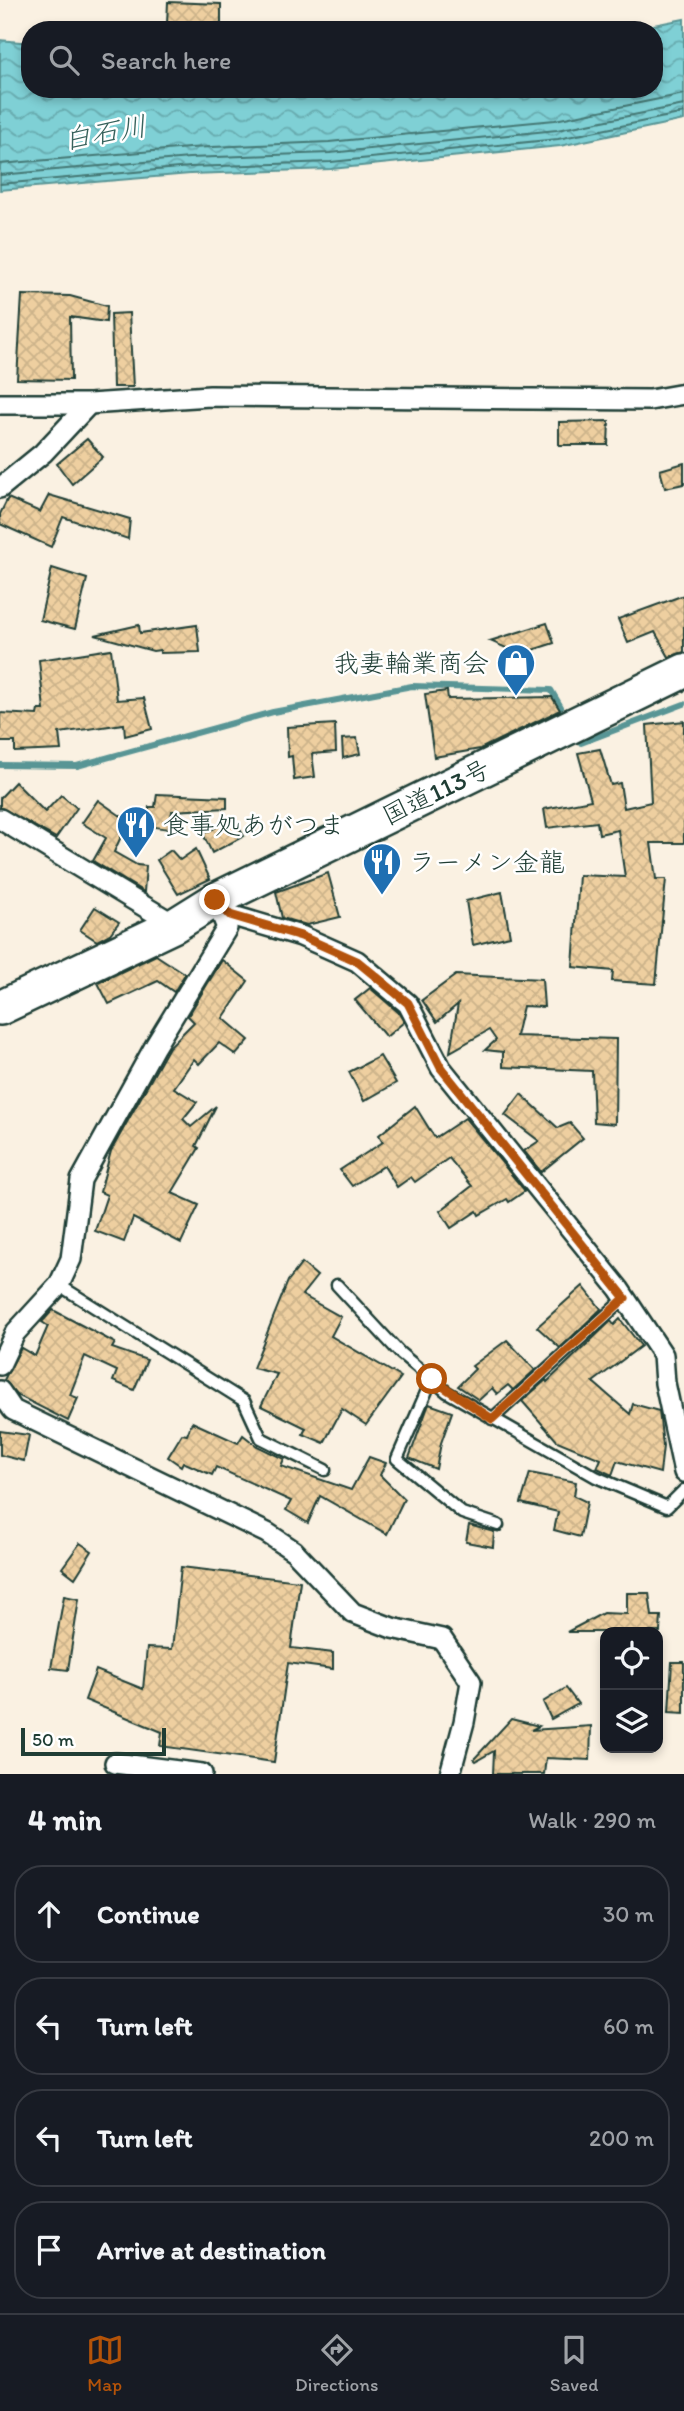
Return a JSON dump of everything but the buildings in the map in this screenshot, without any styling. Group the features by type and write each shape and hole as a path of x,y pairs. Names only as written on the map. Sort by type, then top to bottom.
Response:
{"highway":[{"name":"国道113号","path":"0,1008 175,925 215,900 684,671"}],"street":[{"path":"0,404 89,404 210,396 624,400 684,394"},
{"path":"0,488 43,453 89,404"},
{"path":"0,819 175,925"},
{"path":"0,1365 15,1333 59,1285 71,1259 81,1181 148,1057 227,928 215,900"},
{"path":"215,900 230,915 301,936 357,961 408,1003 441,1068 625,1298 663,1356 665,1383 684,1472"},
{"path":"0,1391 13,1410 267,1533 294,1551 353,1613 391,1628 442,1639 471,1682 450,1774"},
{"path":"115,1763 202,1774"}],"lane":[{"path":"59,1285 244,1401 261,1438 325,1470"},
{"path":"337,1285 400,1353 432,1379 492,1419 596,1477 667,1507 684,1490"},
{"path":"492,1419 625,1298"},
{"path":"432,1379 397,1459 462,1513 498,1525"}],"water":[{"name":"白石川","path":"684,19 684,120 560,146 331,169 190,174 0,190 0,40 21,42 21,98 663,98 663,23"}],"waterway":[{"path":"0,765 77,766 273,712 412,686 551,690 561,707"},
{"path":"579,739 581,743 684,704"}],"place":[{"name":"我妻輪業商会","path":"516,697"},
{"name":"食事処あがつま","path":"136,859"},
{"name":"ラーメン金龍","path":"382,896"}],"route":[{"path":"215,900 230,915 301,936 357,961 408,1003 441,1068 625,1298 492,1419 447,1392 432,1379"}]}
